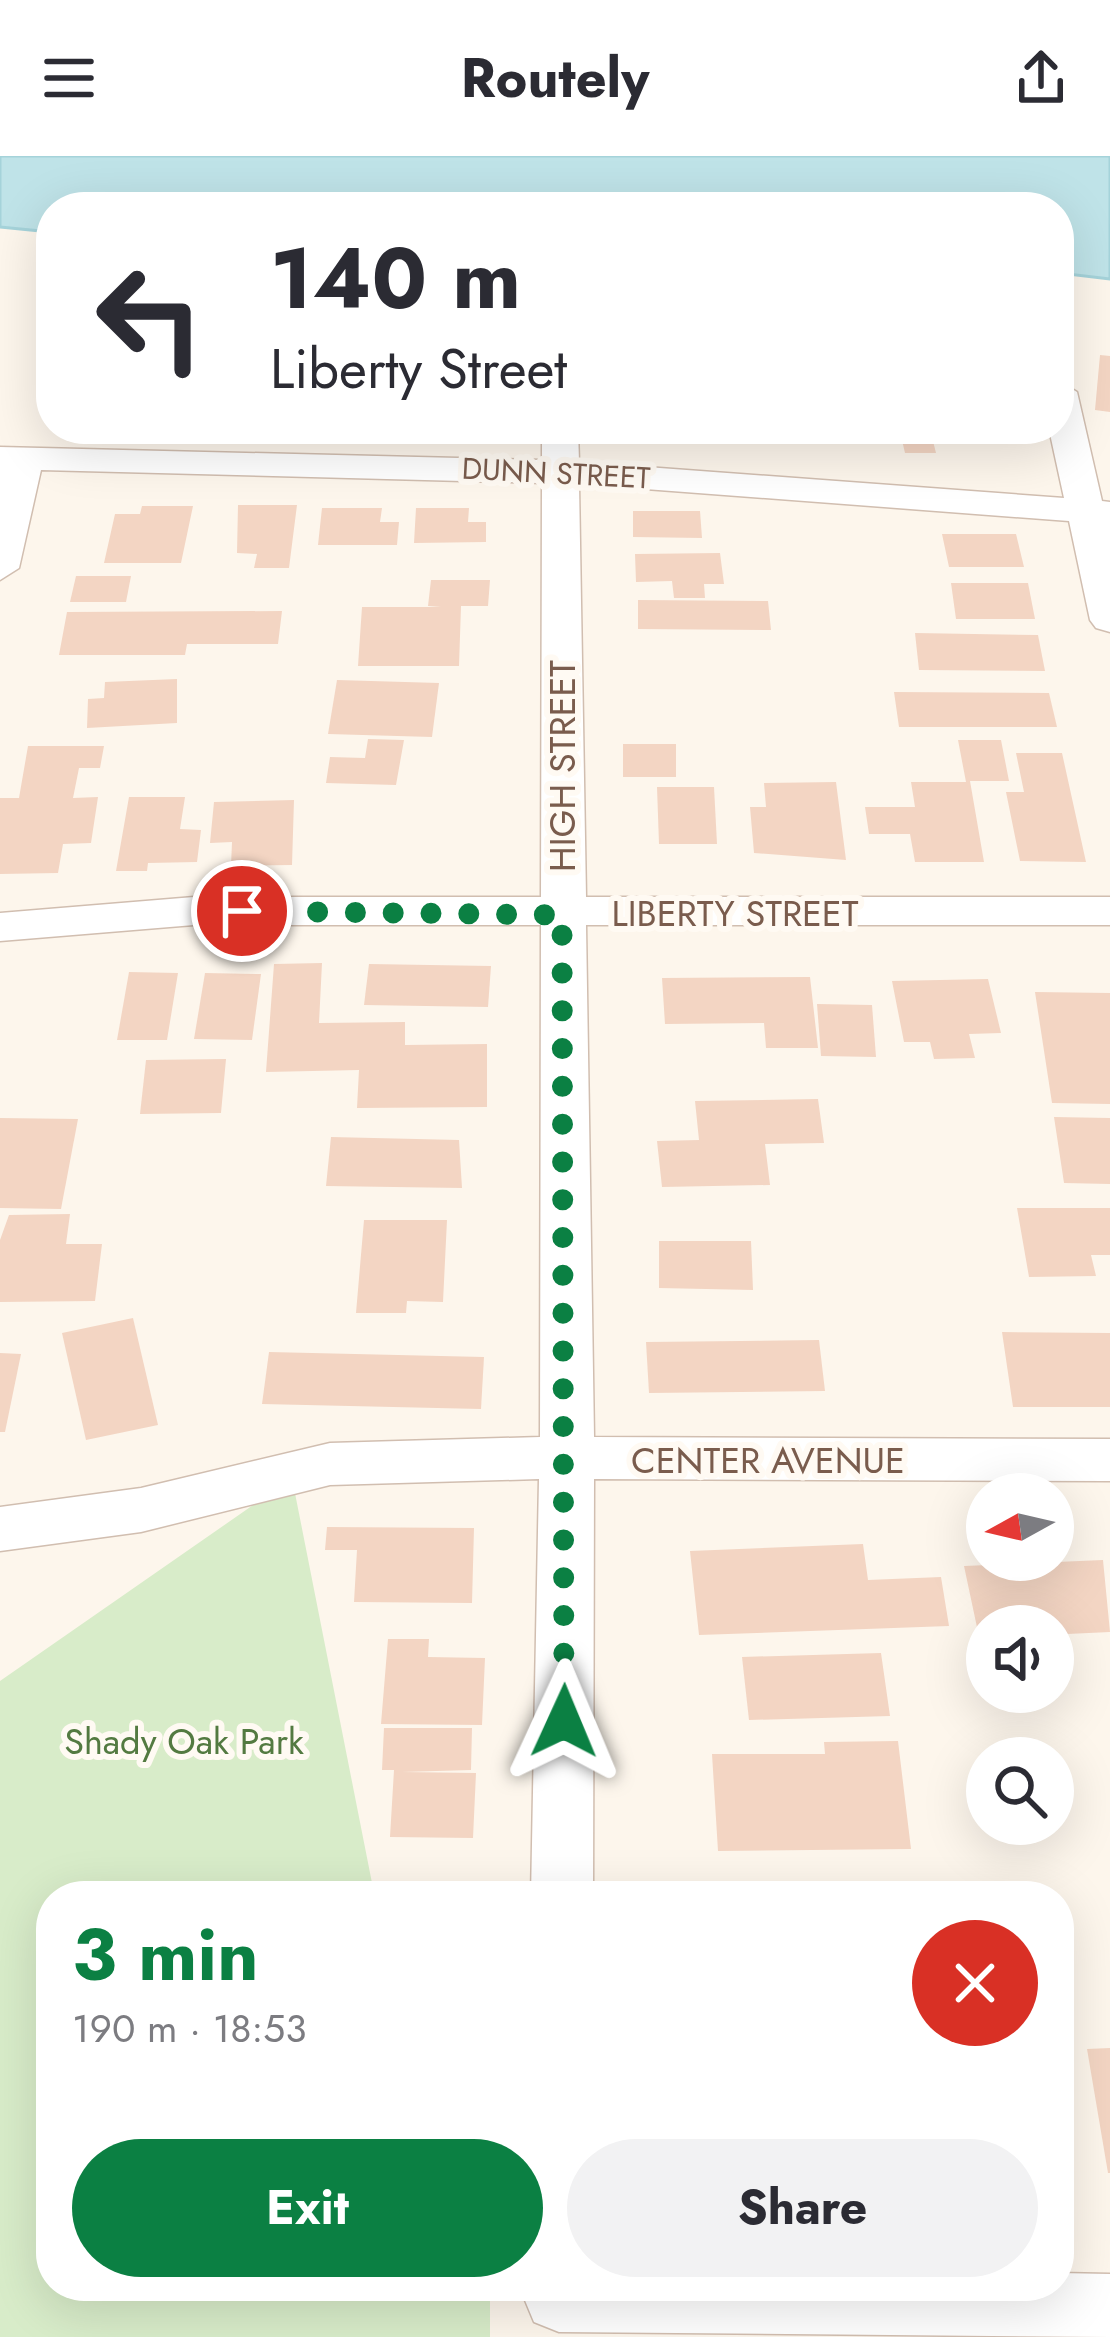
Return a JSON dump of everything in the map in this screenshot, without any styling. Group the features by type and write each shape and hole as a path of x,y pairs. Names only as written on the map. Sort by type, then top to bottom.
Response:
{"street":[{"path":"1074,439 1097,511 1110,620"},
{"name":"DUNN STREET","path":"12,458 561,450 1097,511"},
{"name":"HIGH STREET","path":"561,450 567,1460 562,1881"},
{"path":"0,568 12,458"},
{"name":"LIBERTY STREET","path":"0,927 194,911 562,915 1110,911"},
{"name":"CENTER AVENUE","path":"0,1529 141,1510 330,1464 1110,1460"},
{"path":"559,2307 1110,2308"}],"green space":[{"name":"Shady Oak Park","path":"292,1478 372,1881 36,1881 36,2301 490,2301 490,2337 0,2337 0,1681"}],"water":[{"path":"0,156 1110,156 1110,279 1074,275 1074,192 36,192 36,231 0,227"}],"building":[{"path":"1100,355 1110,356 1110,412 1095,410"},
{"path":"903,444 934,444 936,453 905,453"},
{"path":"238,505 297,505 289,568 254,568 257,554 237,553"},
{"path":"142,506 193,506 181,563 104,563 115,514 140,514"},
{"path":"322,508 382,508 380,522 399,522 397,545 318,545"},
{"path":"416,508 469,508 468,522 486,522 486,542 414,543"},
{"path":"633,511 700,511 702,538 633,537"},
{"path":"942,534 1016,534 1024,567 949,567"},
{"path":"720,553 724,584 704,584 705,598 674,598 672,581 636,582 635,554"},
{"path":"76,576 131,576 126,602 70,602"},
{"path":"431,580 490,580 488,606 461,606 459,666 358,666 362,607 441,607 428,606"},
{"path":"951,583 1028,583 1035,619 956,619"},
{"path":"638,600 768,601 771,630 638,629"},
{"path":"282,611 278,644 187,644 185,655 59,655 67,612"},
{"path":"915,633 1038,635 1045,671 919,670"},
{"path":"177,679 177,723 87,728 88,699 104,698 105,682"},
{"path":"337,680 439,683 432,737 328,734"},
{"path":"894,692 1049,693 1057,727 899,727"},
{"path":"368,739 404,740 396,785 326,783 330,757 365,758"},
{"path":"958,740 1001,740 1009,781 970,781 984,862 915,862 910,834 869,834 865,807 915,807 911,782 966,782"},
{"path":"623,744 676,744 676,777 623,777"},
{"path":"28,746 104,746 100,768 79,768 73,798 98,797 91,843 63,844 58,873 0,874 0,798 19,798"},
{"path":"1016,753 1062,753 1086,862 1020,861 1006,792 1024,792"},
{"path":"836,782 846,860 754,853 750,807 766,807 764,783"},
{"path":"657,787 714,787 717,844 659,844"},
{"path":"129,797 185,797 180,829 201,830 197,862 148,863 147,871 116,871"},
{"path":"294,800 292,865 231,866 232,842 210,843 214,802"},
{"path":"322,963 319,1023 405,1022 405,1045 487,1044 487,1107 357,1108 359,1070 266,1072 274,964"},
{"path":"369,964 491,966 488,1007 364,1005"},
{"path":"129,972 178,973 167,1040 117,1040"},
{"path":"205,973 261,974 252,1040 194,1039"},
{"path":"810,977 818,1048 766,1048 764,1023 665,1024 662,978"},
{"path":"988,979 1001,1033 969,1034 975,1058 934,1059 930,1042 904,1042 892,981"},
{"path":"1035,992 1110,993 1110,1104 1052,1103"},
{"path":"817,1004 872,1005 876,1057 821,1056"},
{"path":"226,1059 221,1113 140,1114 146,1060"},
{"path":"818,1099 824,1143 765,1144 770,1185 662,1187 657,1141 699,1140 695,1101"},
{"path":"1054,1117 1110,1118 1110,1184 1064,1183"},
{"path":"0,1118 78,1119 61,1209 0,1208"},
{"path":"331,1137 459,1140 462,1188 326,1186"},
{"path":"1017,1208 1110,1208 1110,1255 1091,1255 1096,1276 1029,1277"},
{"path":"70,1214 66,1244 102,1244 95,1301 0,1302 0,1240 9,1215"},
{"path":"364,1220 447,1220 443,1302 407,1301 406,1313 356,1313"},
{"path":"659,1241 751,1241 753,1290 659,1288"},
{"path":"133,1318 158,1425 86,1440 62,1333"},
{"path":"1002,1332 1110,1333 1110,1407 1013,1407"},
{"path":"819,1340 825,1391 649,1393 646,1342"},
{"path":"269,1352 484,1357 481,1409 262,1404"},
{"path":"0,1353 21,1354 5,1432 0,1432"},
{"path":"327,1527 474,1528 472,1603 354,1602 357,1550 325,1550"},
{"path":"863,1544 868,1580 941,1577 949,1626 699,1635 690,1551"},
{"path":"1103,1560 1110,1632 1074,1634 1074,1605 972,1605 967,1581 1074,1581 1074,1561"},
{"path":"388,1639 429,1639 428,1657 485,1658 482,1725 381,1724"},
{"path":"881,1653 890,1716 749,1720 742,1657"},
{"path":"384,1728 472,1728 471,1770 402,1772 476,1773 473,1838 390,1837 394,1770 382,1770"},
{"path":"898,1741 911,1849 718,1851 712,1754 825,1754 824,1742"},
{"path":"1110,2048 1110,2173 1108,2173 1087,2049"}],"route":[{"path":"242,911 562,915 567,1460 564,1721"}]}
